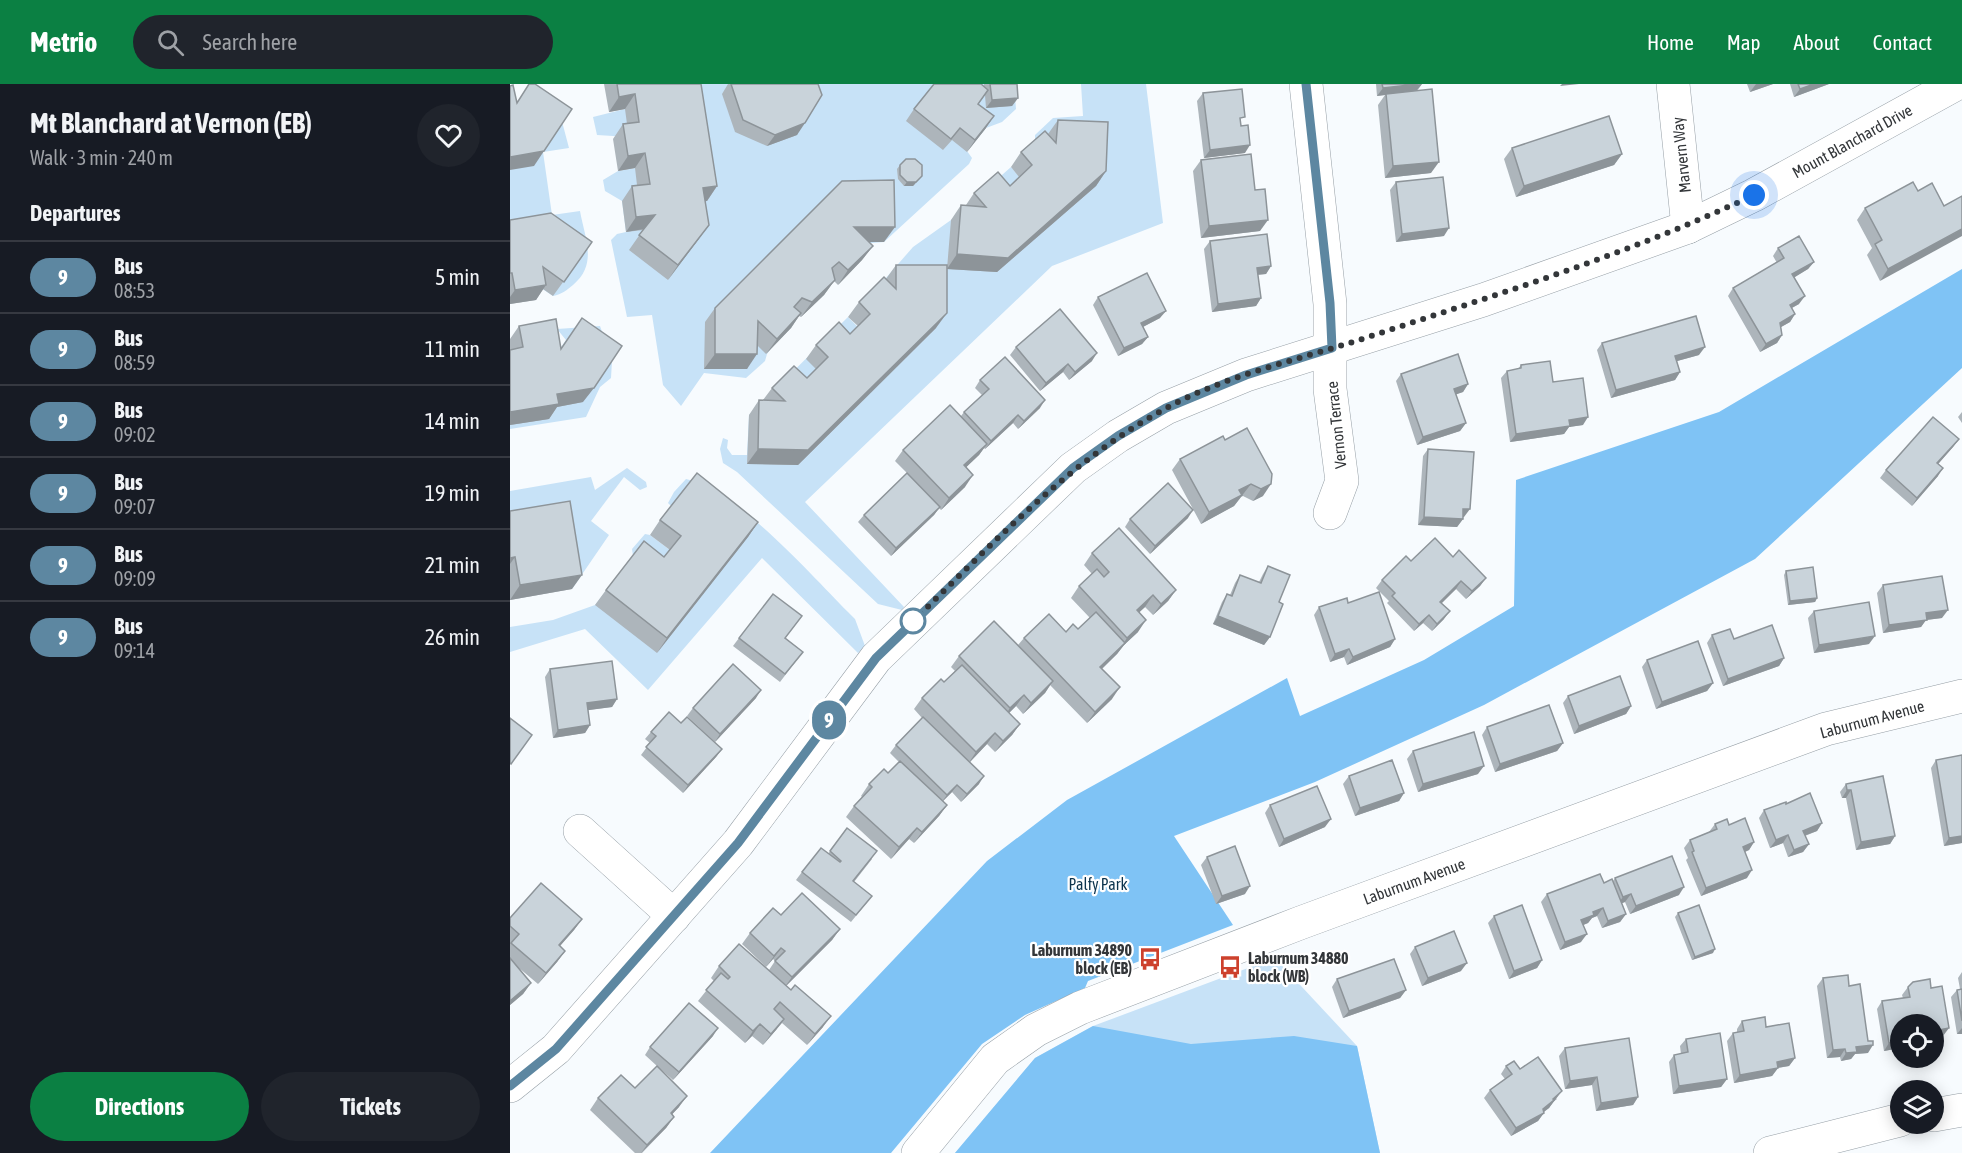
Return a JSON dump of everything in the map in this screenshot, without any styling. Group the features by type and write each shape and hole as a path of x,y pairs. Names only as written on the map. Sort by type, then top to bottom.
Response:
{"street":[{"name":"Vernon Terrace","path":"1306,84 1330,303 1332,348 1330,389 1342,481 1330,513"},
{"name":"Marvern Way","path":"1673,84 1688,226"},
{"name":"Mount Blanchard Drive","path":"510,1086 556,1049 738,843 876,658 1073,468 1118,436 1166,408 1246,375 1483,300 1688,226 1754,195 1956,84"},
{"name":"Laburnum Avenue","path":"918,1153 995,1059 1036,1030 1080,1008 1300,923 1826,729 1962,696"},
{"path":"580,831 674,916"},
{"path":"1944,1113 1962,1110"},
{"path":"1770,1153 1890,1123"}],"shaded area":[{"path":"608,84 1014,84 1016,109 1002,122 986,128 967,151 972,158 969,164 884,242 847,245 767,354 765,361 746,378 704,373 681,406 663,385 652,315 627,317 611,240 617,234 626,232 622,201 605,191 603,180 618,171 635,168 629,137 597,135 593,117 625,109"},
{"path":"1081,84 1146,84 1163,223 1052,266 805,502 904,607 902,610 878,604 737,472 723,463 720,449 723,438 728,440 727,448 732,455 747,455 749,415 848,317 859,328 885,279 913,247 951,220 1011,167 1022,180 1035,146 1035,135 1053,118 1083,116"},
{"path":"560,114 569,148 543,152 552,215 580,211 587,241 588,260 581,277 566,290 553,296 532,282 510,286 510,115"},
{"path":"600,326 612,361 611,378 600,387 586,417 510,429 510,362 550,363 566,340 557,329"},
{"path":"627,468 646,482 647,487 640,490 624,477 591,521 609,535 572,589 510,524 510,491 591,477 595,490"},
{"path":"686,479 706,486 727,499 772,535 855,619 865,646 858,653 762,558 648,690 585,629 510,652 510,627 553,620 595,605 633,556 632,549 645,534 650,535 670,550 672,507 668,503"},
{"path":"1275,958 1357,1046 1380,1153 955,1153 1035,1058 1093,1026"}],"green space":[{"name":"Palfy Park","path":"1962,269 1962,368 1755,559 1484,705 1315,782 1174,836 1233,925 1088,981 1085,988 1025,1015 982,1044 891,1153 710,1153 987,861 1067,800 1287,678 1300,716 1424,660 1514,606 1516,480 1719,412"},
{"path":"1093,1026 1191,1044 1294,1036 1357,1046 1380,1153 955,1153 1035,1058"}],"building":[{"path":"529,84 535,84 572,109 544,151 510,157 510,86 513,85 517,103"},
{"path":"617,84 701,84 717,186 703,188 709,225 678,265 639,235 655,215 636,217 632,186 650,184 645,153 628,156 623,124 639,122 635,94 619,97"},
{"path":"731,84 818,84 822,95 805,123 775,135 743,120"},
{"path":"934,84 981,84 988,90 978,104 994,116 975,140 960,128 951,139 914,109"},
{"path":"990,84 1017,84 1018,98 992,100"},
{"path":"1382,84 1418,84 1383,88"},
{"path":"1798,84 1814,84 1800,89"},
{"path":"1242,89 1245,117 1240,118 1241,126 1248,125 1250,145 1210,150 1203,93"},
{"path":"1432,89 1439,162 1393,166 1386,94"},
{"path":"1609,116 1622,154 1524,186 1512,148"},
{"path":"1058,120 1108,122 1106,171 1008,258 957,254 961,205 986,207 974,193 998,172 1010,186 1032,165 1021,152 1045,131 1056,143"},
{"path":"1251,154 1255,190 1265,189 1268,220 1209,226 1201,160"},
{"path":"906,159 915,159 922,165 922,176 916,182 907,182 900,175 900,165"},
{"path":"1443,177 1449,228 1402,234 1396,182"},
{"path":"894,180 895,227 854,227 873,246 848,270 839,262 832,268 835,280 812,302 802,298 794,307 801,313 777,339 758,321 757,354 715,354 715,308 842,181"},
{"path":"1913,182 1918,191 1932,183 1944,206 1962,196 1962,229 1888,269 1875,244 1882,240 1865,208"},
{"path":"551,213 592,242 564,282 543,267 546,285 515,290 512,273 510,273 510,220"},
{"path":"1267,234 1271,266 1257,268 1261,298 1218,304 1210,241"},
{"path":"1799,236 1814,262 1792,274 1805,296 1790,305 1795,314 1780,323 1782,335 1766,344 1733,288 1784,258 1778,248"},
{"path":"896,265 947,265 947,313 808,450 758,449 759,400 785,401 772,388 794,366 807,378 828,357 816,345 839,322 850,334 870,314 859,302 884,277 896,289"},
{"path":"1147,273 1166,311 1141,323 1148,337 1124,348 1098,297"},
{"path":"1060,309 1097,353 1075,372 1068,364 1046,383 1016,347"},
{"path":"1696,316 1705,347 1675,356 1680,372 1616,390 1602,343"},
{"path":"582,318 622,346 594,388 557,394 559,404 510,412 510,350 523,347 519,326 556,319 561,349"},
{"path":"1458,354 1468,384 1454,389 1466,423 1423,437 1401,374"},
{"path":"1005,357 1045,400 1024,421 1018,415 991,441 964,412 989,389 980,380"},
{"path":"1550,361 1553,382 1583,378 1588,417 1569,420 1570,426 1516,434 1507,371 1521,368 1521,365"},
{"path":"950,405 987,444 964,465 973,475 949,498 903,450"},
{"path":"1933,417 1959,439 1937,463 1943,468 1917,498 1886,470"},
{"path":"1247,428 1272,474 1271,484 1261,489 1251,484 1239,490 1242,495 1209,512 1180,459 1223,436 1225,440"},
{"path":"1428,449 1474,452 1470,509 1463,509 1463,519 1424,517"},
{"path":"697,473 758,522 667,638 606,590 644,541 664,557 681,536 660,520"},
{"path":"907,473 940,507 896,548 864,515"},
{"path":"1168,483 1193,510 1155,546 1130,519"},
{"path":"570,501 582,575 520,585 515,557 510,558 510,511"},
{"path":"1119,528 1176,590 1161,604 1153,595 1137,610 1146,620 1127,638 1079,586 1097,569 1104,577 1109,572 1092,553"},
{"path":"1435,538 1453,557 1459,550 1486,578 1472,591 1461,581 1440,602 1450,611 1437,624 1429,615 1419,624 1392,596 1395,593 1382,580 1406,556 1411,561"},
{"path":"1268,566 1290,575 1279,602 1283,604 1270,637 1218,616 1227,594 1232,596 1240,575 1261,583"},
{"path":"1813,567 1817,598 1790,601 1786,571"},
{"path":"1942,576 1948,610 1926,613 1927,620 1889,625 1883,585"},
{"path":"1379,592 1395,639 1353,657 1349,649 1335,654 1319,607 1347,598 1348,603"},
{"path":"773,594 802,616 785,638 803,652 785,674 739,638"},
{"path":"1869,602 1875,636 1819,645 1814,611"},
{"path":"1096,612 1125,643 1100,667 1120,687 1095,712 1024,638 1049,614 1066,632 1073,624 1078,629"},
{"path":"994,621 1053,681 1031,703 1024,695 1010,708 959,656"},
{"path":"1772,625 1784,658 1728,679 1712,635 1730,629 1734,639"},
{"path":"1698,641 1713,683 1662,702 1647,660"},
{"path":"612,661 617,699 587,703 590,725 558,730 550,669"},
{"path":"733,664 761,690 720,734 693,708"},
{"path":"962,665 1020,724 1003,741 995,733 976,752 922,698 941,679 944,682"},
{"path":"1620,676 1631,706 1579,726 1568,696"},
{"path":"1549,705 1563,743 1500,764 1487,727"},
{"path":"669,712 681,723 687,717 722,749 688,785 646,747 656,736 651,732"},
{"path":"923,717 984,776 967,794 957,785 947,795 896,745"},
{"path":"510,718 532,735 511,764 510,763"},
{"path":"1474,732 1484,766 1423,784 1413,751"},
{"path":"1962,755 1962,836 1949,838 1936,760"},
{"path":"1392,760 1404,793 1360,808 1349,776"},
{"path":"900,761 947,805 922,832 917,828 899,847 854,806 872,787 869,784 884,769 888,773"},
{"path":"1883,776 1895,836 1861,842 1851,790 1847,790 1846,784"},
{"path":"1317,786 1331,819 1284,839 1270,805"},
{"path":"1810,793 1822,823 1803,831 1809,844 1794,850 1788,835 1776,840 1764,810 1786,802 1786,804"},
{"path":"1745,818 1754,842 1743,847 1752,870 1706,888 1692,852 1694,851 1690,840 1717,829 1715,824 1727,819 1729,825"},
{"path":"847,828 877,851 853,881 872,896 856,915 802,872 821,848 840,862 830,851"},
{"path":"1235,846 1250,886 1222,896 1207,857"},
{"path":"1672,856 1684,887 1636,906 1631,894 1623,897 1615,878"},
{"path":"1600,874 1604,883 1612,879 1626,914 1608,921 1603,908 1593,912 1594,915 1581,920 1587,934 1565,942 1547,894"},
{"path":"541,883 582,919 559,945 565,951 546,973 511,943 519,934 510,926 510,918"},
{"path":"802,893 840,929 792,977 775,961 785,951 781,948 774,956 750,933 773,908 781,915"},
{"path":"1522,905 1542,960 1514,971 1494,916"},
{"path":"1699,905 1715,949 1695,957 1678,913"},
{"path":"1454,931 1467,963 1428,978 1415,947"},
{"path":"739,944 791,990 795,985 831,1016 815,1034 780,1002 774,1009 784,1019 771,1034 760,1024 753,1031 706,990 721,973 728,979 730,977 719,966"},
{"path":"510,958 531,983 510,1001"},
{"path":"1394,959 1406,990 1349,1011 1337,979"},
{"path":"1848,975 1849,986 1860,984 1868,1041 1873,1041 1873,1045 1856,1047 1857,1052 1846,1053 1845,1049 1833,1050 1823,978"},
{"path":"1930,979 1931,988 1942,986 1949,1028 1944,1029 1944,1014 1890,1014 1889,1043 1882,1001 1910,997 1908,987 1913,982"},
{"path":"1962,989 1962,1021 1957,990"},
{"path":"689,1003 718,1028 679,1072 650,1047"},
{"path":"1765,1017 1766,1027 1789,1023 1795,1058 1777,1062 1778,1068 1740,1075 1733,1033 1744,1031 1742,1021"},
{"path":"1720,1033 1727,1079 1679,1086 1674,1055 1688,1052 1686,1039"},
{"path":"1629,1038 1638,1097 1601,1103 1597,1077 1570,1081 1565,1048"},
{"path":"1538,1057 1562,1091 1543,1109 1544,1113 1516,1128 1490,1090 1512,1074 1506,1066 1514,1061 1520,1069"},
{"path":"657,1066 687,1096 671,1113 674,1117 647,1145 598,1098 621,1075 635,1088"}],"bus line":[{"name":"9","path":"510,1086 556,1049 738,843 876,658 892,640 1073,468 1118,436 1166,408 1246,375 1332,348 1330,303 1306,84"}],"place":[{"name":"Laburnum 34890 block (EB)","path":"1150,959"},
{"name":"Laburnum 34880 block (WB)","path":"1230,967"}],"route":[{"path":"913,621 909,625 1073,468 1118,436 1166,408 1246,375 1483,300 1688,226 1754,195"}]}
